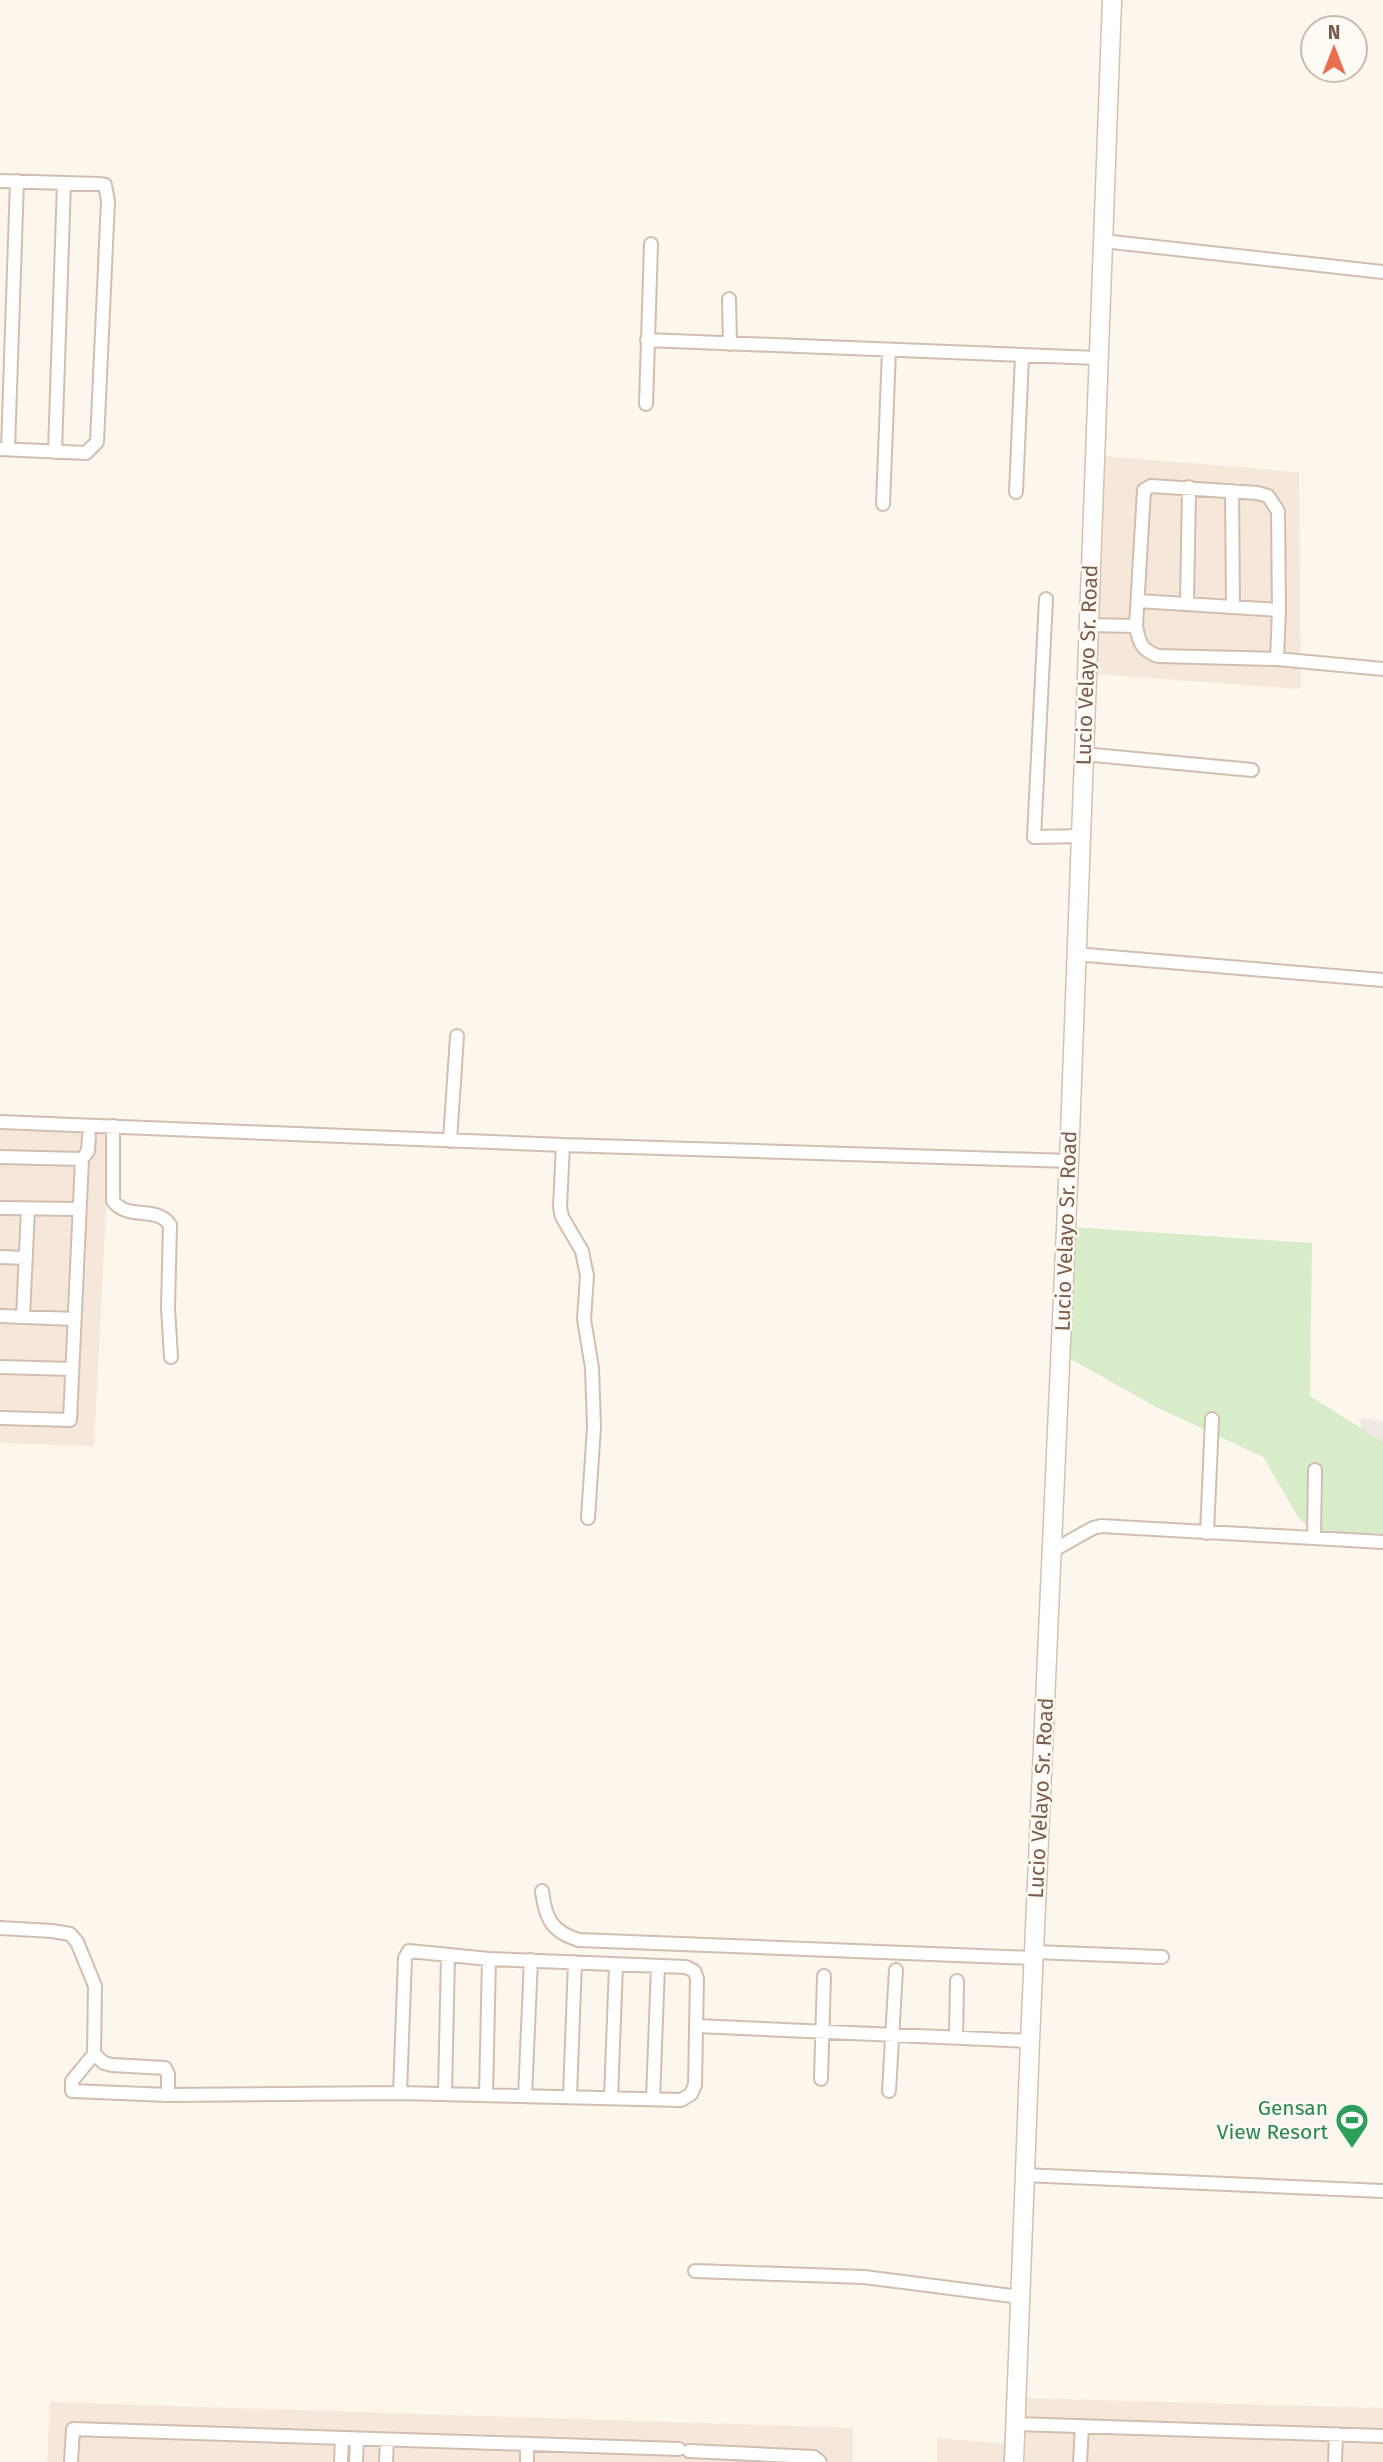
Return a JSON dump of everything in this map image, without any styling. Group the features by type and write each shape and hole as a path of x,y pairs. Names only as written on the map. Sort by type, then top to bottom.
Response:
{"main road":[{"name":"Lucio Velayo Sr. Road","path":"1014,2462 1026,2041 1069,1161 1112,0"}],"street":[{"path":"0,181 17,181 105,185 108,201 97,442 86,453 4,449 7,289 17,181"},
{"path":"55,452 64,183"},
{"path":"1104,242 1383,272"},
{"path":"646,404 651,244"},
{"path":"729,299 730,344"},
{"path":"647,340 1098,358"},
{"path":"883,505 889,350"},
{"path":"1016,492 1022,356"},
{"path":"1277,659 1278,511 1268,496 1189,487 1151,486 1144,490 1136,626 1139,643 1149,653 1158,656 1277,659 1383,668"},
{"path":"1187,603 1189,487"},
{"path":"1232,491 1233,607"},
{"path":"1046,598 1034,836 1080,836"},
{"path":"1138,601 1279,610"},
{"path":"1089,625 1136,626"},
{"path":"1083,754 1252,770"},
{"path":"1075,954 1383,980"},
{"path":"450,1140 457,1036"},
{"path":"0,1122 563,1145 1069,1161"},
{"path":"113,1126 113,1201 125,1212 159,1216 170,1225 168,1308 171,1357"},
{"path":"0,1418 70,1420 82,1159 88,1151 89,1136"},
{"path":"563,1145 560,1207 562,1217 582,1251 587,1276 584,1318 592,1368 594,1427 588,1518"},
{"path":"0,1157 82,1159"},
{"path":"0,1208 79,1209"},
{"path":"23,1317 28,1209"},
{"path":"0,1257 26,1258"},
{"path":"0,1316 74,1319"},
{"path":"0,1367 72,1369"},
{"path":"1207,1533 1212,1419"},
{"path":"1314,1538 1315,1470"},
{"path":"1052,1551 1101,1526 1383,1542"},
{"path":"542,1891 548,1919 568,1937 579,1940 1030,1956 1162,1957"},
{"path":"0,1928 70,1934 77,1942 95,1986 94,2054 72,2081 72,2091 168,2095 400,2092 681,2100 694,2090 697,1978 694,1971 686,1967 489,1959 412,1950 405,1958 400,2092"},
{"path":"445,2094 448,1955"},
{"path":"486,2095 489,1959"},
{"path":"525,2096 531,1960"},
{"path":"570,2096 575,1962"},
{"path":"611,2098 617,1965"},
{"path":"653,2099 659,1966"},
{"path":"890,2091 896,1970"},
{"path":"821,2079 824,1976"},
{"path":"956,2038 957,1981"},
{"path":"697,2026 1026,2041"},
{"path":"94,2054 104,2063 112,2065 165,2068 168,2074 168,2095"},
{"path":"1024,2175 1383,2191"},
{"path":"695,2270 864,2277 1020,2297"},
{"path":"1015,2424 1383,2436"},
{"path":"1080,2462 1082,2426"},
{"path":"71,2462 73,2429 527,2444 664,2456 684,2450 707,2457 814,2457 820,2462"},
{"path":"1335,2462 1336,2434"},
{"path":"341,2462 342,2438"},
{"path":"356,2439 356,2462"},
{"path":"386,2462 387,2440"},
{"path":"527,2444 527,2462"}],"shaded area":[{"path":"1101,456 1299,472 1301,689 1094,674"},
{"path":"0,1130 110,1133 94,1446 0,1443"},
{"path":"1361,1418 1383,1421 1383,1456 1359,1453"},
{"path":"1026,2398 1383,2408 1383,2462 1025,2462"},
{"path":"50,2402 853,2428 853,2462 47,2462"},
{"path":"937,2438 1005,2444 1004,2462 937,2462"}],"green space":[{"path":"1072,1227 1312,1243 1310,1396 1383,1442 1383,1545 1322,1540 1298,1517 1263,1457 1156,1407 1069,1358"}],"waterway":[{"path":"1005,2462 1007,2427"}],"place":[{"name":"Gensan View Resort","path":"1352,2150"}]}
